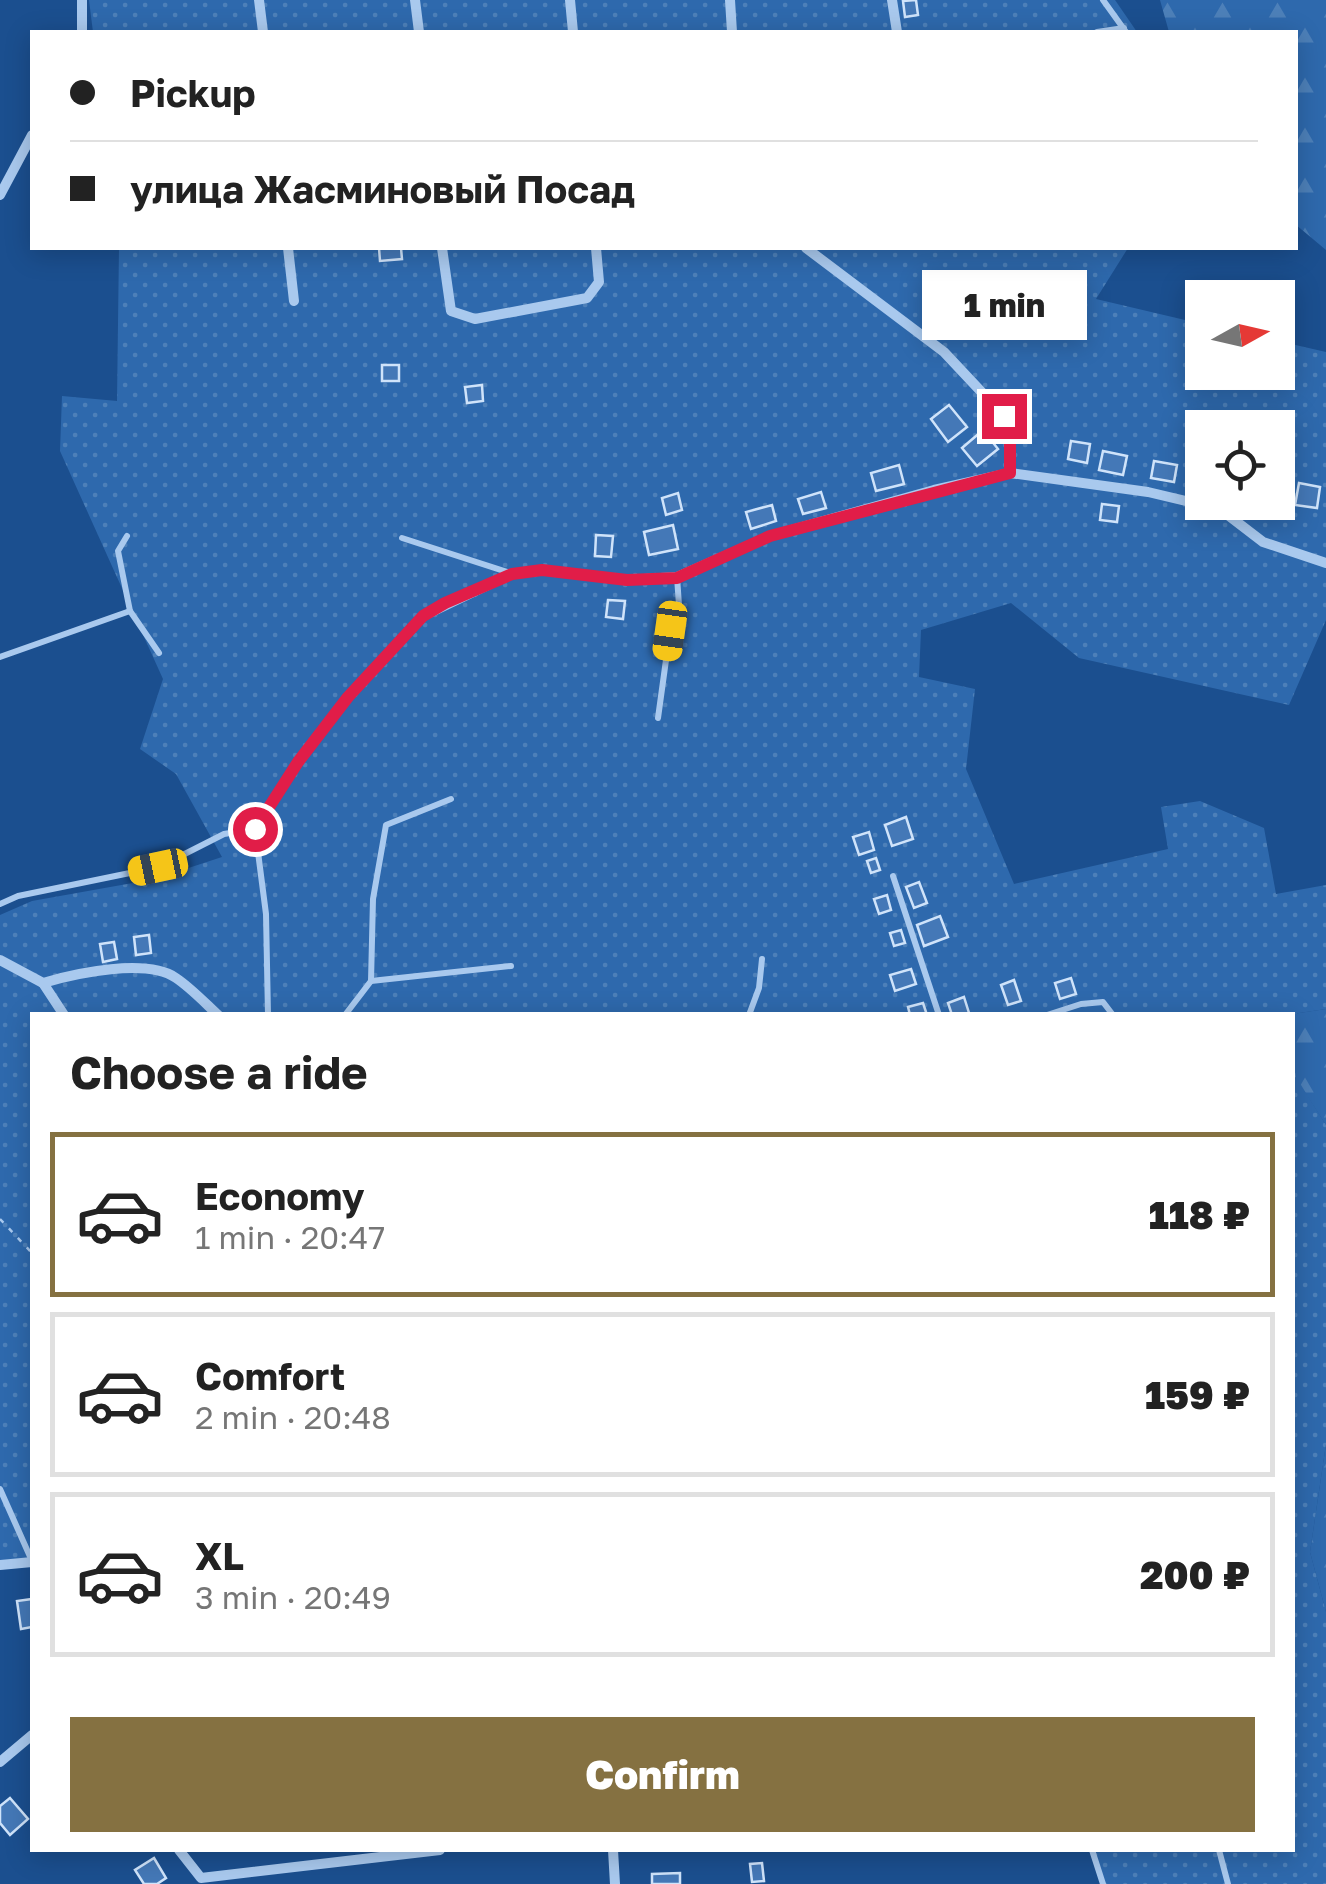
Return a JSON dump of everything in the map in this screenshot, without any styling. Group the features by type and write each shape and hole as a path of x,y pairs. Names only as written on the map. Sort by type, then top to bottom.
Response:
{"street":[{"path":"82,0 82,30"},
{"path":"259,0 263,30"},
{"path":"415,0 419,30"},
{"path":"570,0 574,30"},
{"path":"730,0 732,30"},
{"path":"892,0 897,30"},
{"path":"0,195 30,139"},
{"path":"288,250 294,300"},
{"path":"442,250 451,311 475,319 587,298 599,282 596,250"},
{"path":"809,250 944,352 1004,416 1010,437 1010,473"},
{"path":"348,697 423,616 512,574 542,570 627,580 677,578 770,536 1010,473 1148,492 1220,510 1263,542 1326,563"},
{"path":"0,960 44,983 62,1012"},
{"path":"44,983 72,974 160,971 175,976 215,1012"},
{"path":"0,1564 30,1562"},
{"path":"0,1762 30,1737"},
{"path":"181,1852 201,1878 416,1852"},
{"path":"613,1852 615,1884"}],"lane":[{"path":"1104,0 1125,30"},
{"path":"127,536 118,551 130,610 159,653"},
{"path":"402,538 512,574"},
{"path":"658,718 670,631 680,620 677,578"},
{"path":"0,657 130,610"},
{"path":"268,1012 266,914 255,829 298,762 348,697"},
{"path":"347,1012 371,982 373,899 386,825 451,799"},
{"path":"0,904 18,896 158,867 224,834 255,829"},
{"path":"893,876 939,1012"},
{"path":"750,1012 759,988 762,960"},
{"path":"371,982 511,966"},
{"path":"1057,1012 1104,1002 1111,1012"},
{"path":"0,1489 30,1557"},
{"path":"1093,1852 1103,1884"},
{"path":"1220,1852 1228,1884"}],"path":[{"path":"0,1219 30,1251"}],"green space":[{"path":"89,0 1115,0 1136,30 93,30"},
{"path":"1160,0 1326,0 1326,250 1298,227 1298,30 1168,30"},
{"path":"119,250 1127,250 1096,299 1185,320 1185,390 1295,390 1295,345 1326,352 1326,620 1289,705 1079,658 1011,603 921,630 919,677 975,689 966,769 1014,884 1168,849 1161,807 1200,801 1264,828 1276,894 1326,885 1326,1009 1295,1014 30,1012 30,1562 0,1565 0,915 32,901 155,879 222,857 176,774 140,749 163,679 60,451 62,396 117,401"},
{"path":"1326,1009 1326,1125 1295,1077 1295,1014"},
{"path":"1295,1071 1326,1125 1326,1444 1310,1552 1326,1612 1326,1884 1103,1884 1093,1852 1295,1852"},
{"path":"1326,1444 1326,1612 1310,1552"}],"building":[{"path":"916,0 918,15 905,17 903,1"},
{"path":"379,250 401,250 402,259 380,261"},
{"path":"382,365 399,365 399,381 382,381"},
{"path":"482,385 483,401 467,403 465,387"},
{"path":"949,405 967,427 948,442 931,419"},
{"path":"983,430 998,449 977,466 962,448"},
{"path":"1071,441 1090,444 1087,463 1068,459"},
{"path":"1103,451 1127,456 1123,475 1099,470"},
{"path":"1154,461 1177,465 1174,482 1151,478"},
{"path":"899,465 904,484 876,491 871,473"},
{"path":"1299,483 1320,487 1317,508 1295,505"},
{"path":"821,492 826,508 803,514 798,499"},
{"path":"678,493 682,510 666,515 662,498"},
{"path":"1102,504 1119,506 1117,522 1100,520"},
{"path":"772,505 776,521 751,529 746,512"},
{"path":"673,525 678,549 649,555 644,532"},
{"path":"596,535 613,536 611,557 595,556"},
{"path":"608,600 625,601 623,619 606,617"},
{"path":"906,817 913,839 892,846 885,825"},
{"path":"869,832 874,850 859,855 853,837"},
{"path":"876,858 880,870 871,873 867,861"},
{"path":"919,882 927,903 914,908 906,887"},
{"path":"887,895 891,910 879,914 874,899"},
{"path":"940,916 948,937 924,946 917,925"},
{"path":"901,930 905,943 894,946 890,933"},
{"path":"149,935 151,953 136,955 134,937"},
{"path":"114,942 117,959 103,962 100,944"},
{"path":"911,969 916,984 895,991 890,975"},
{"path":"1071,978 1076,994 1060,999 1055,983"},
{"path":"1014,980 1021,1001 1008,1005 1001,985"},
{"path":"964,997 969,1012 951,1012 948,1003"},
{"path":"923,1003 926,1012 909,1012 908,1007"},
{"path":"30,1599 30,1627 21,1629 17,1601"},
{"path":"10,1798 28,1819 10,1835 0,1823 0,1806"},
{"path":"154,1858 166,1878 157,1884 144,1884 135,1870"},
{"path":"762,1863 764,1881 752,1882 750,1864"},
{"path":"680,1873 680,1884 652,1884 652,1874"}],"route":[{"path":"255,829 298,762 348,697 423,616 445,603 512,574 542,570 627,580 677,578 770,536 1010,473 1010,437 1004,416"}]}
